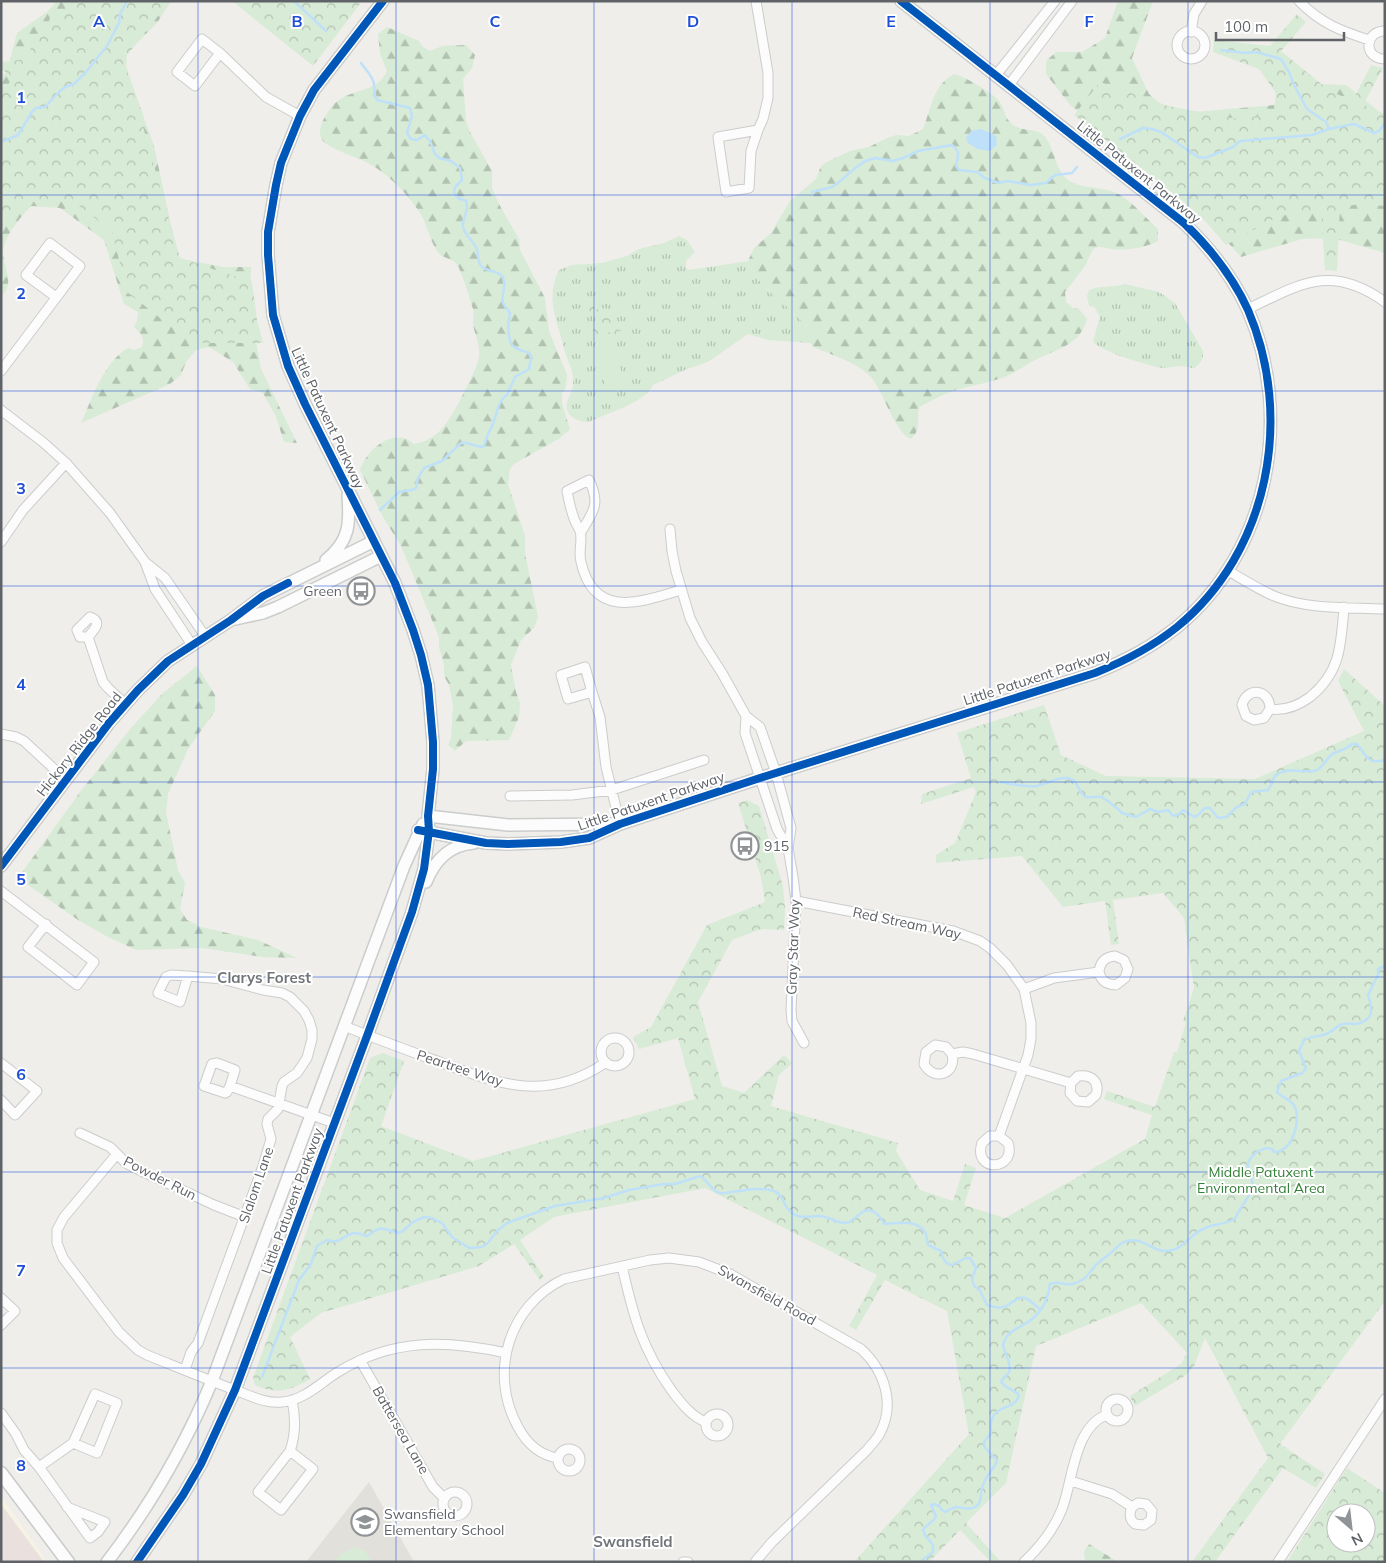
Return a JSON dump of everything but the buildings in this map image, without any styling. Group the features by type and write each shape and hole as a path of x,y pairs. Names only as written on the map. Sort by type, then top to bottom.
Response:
{"main road":[{"path":"1,1473 68,1562"}],"street":[{"name":"Little Patuxent Parkway","path":"107,1562 164,1481 195,1422 212,1382 344,1026 424,831 428,816 433,769 431,714 428,685 421,655 404,605 288,366 278,335 270,295 268,255 271,210 281,164 300,116 314,90 382,1"},
{"path":"756,1 768,83 767,108 751,151 749,188 726,192 718,137 758,130"},
{"name":"Little Patuxent Parkway","path":"424,831 486,843 531,845 589,838 620,824 760,778 1065,682 1121,662 1143,651 1178,626 1213,590 1239,550 1257,510 1268,463 1271,421 1269,383 1258,337 1248,309 1234,284 1218,260 1184,223 901,1"},
{"path":"996,75 1055,1"},
{"path":"1009,85 1072,1"},
{"path":"1191,32 1194,14 1202,1"},
{"path":"1299,1 1315,16 1336,29 1369,40"},
{"path":"1385,31 1375,33 1369,40 1368,46 1370,52 1378,59 1385,60"},
{"path":"220,53 195,86 177,72 202,39 220,53 240,70 258,91 300,116"},
{"path":"1,371 80,266 50,243 26,275 56,297"},
{"path":"1248,309 1298,285 1323,280 1350,283 1385,302"},
{"path":"1,410 66,463 110,513 145,562 155,589 192,644"},
{"path":"1,542 23,510 66,463"},
{"path":"581,532 574,520 567,491 589,480 594,489 596,502 581,532 580,560 592,588 606,598 619,603 631,604 681,590"},
{"path":"308,573 335,553 346,535 350,516 347,488"},
{"path":"670,530 672,551 681,590 695,629 746,716"},
{"name":"Hickory Ridge Road","path":"1,866 125,704 168,661 263,596 374,541"},
{"name":"Hickory Ridge Road","path":"230,620 278,608 381,556"},
{"path":"145,562 165,578 205,636"},
{"path":"1227,570 1259,589 1282,599 1309,604 1385,608"},
{"path":"1270,709 1286,709 1297,705 1318,690 1326,681 1334,669 1339,654 1342,640 1344,607"},
{"path":"88,637 103,682 125,704"},
{"path":"592,692 600,717 604,758 620,824"},
{"name":"Gray Star Way","path":"746,716 760,727 776,773 791,828 788,848 796,901 791,1010 792,1021 804,1043"},
{"name":"Gray Star Way","path":"746,716 745,733 777,829 788,848"},
{"path":"1,734 24,741 66,780"},
{"path":"510,796 572,795 612,790 704,760"},
{"name":"Little Patuxent Parkway","path":"428,816 508,825 620,824"},
{"name":"Little Patuxent Parkway","path":"137,1562 183,1495 204,1456 235,1390 412,912 424,869 424,831"},
{"path":"412,912 431,871 442,856 455,847 464,844 486,843"},
{"path":"1,891 46,924 94,962 76,985 28,947 46,924"},
{"name":"Red Stream Way","path":"796,901 953,931 980,941 998,955 1024,989 1031,1023 1031,1039 999,1136"},
{"path":"1024,989 1054,978 1099,972"},
{"name":"Slalom Lane","path":"185,1370 191,1352 198,1343 245,1217 271,1139 267,1124 268,1119 278,1109 282,1086 303,1066 310,1048 312,1030 304,1011 290,997 282,993 263,990 222,978 188,976"},
{"name":"Peartree Way","path":"344,1026 486,1079 518,1086 554,1085 592,1072 605,1063"},
{"path":"952,1054 963,1052 973,1054 1071,1083"},
{"path":"1,1063 37,1091 15,1115 1,1100"},
{"path":"230,1086 334,1123"},
{"name":"Powder Run","path":"80,1133 102,1142 126,1163 135,1168 214,1205 245,1217"},
{"path":"117,1154 64,1217 57,1230 57,1243 63,1258 120,1332 129,1342 147,1355 259,1400 281,1403 311,1391 337,1372 360,1360 391,1349 425,1344 466,1345 506,1353"},
{"name":"Swansfield Road","path":"558,1458 538,1452 521,1433 508,1405 505,1387 506,1353 515,1327 532,1301 543,1291 564,1278 622,1266 669,1258 714,1266 862,1349 871,1358 882,1377 887,1399 883,1425 878,1436 867,1450 772,1542 755,1562"},
{"path":"622,1266 637,1326 652,1360 689,1410 699,1419 706,1422"},
{"path":"1,1298 15,1311 1,1325"},
{"name":"Battersea Lane","path":"360,1360 433,1487 444,1498"},
{"path":"39,1467 73,1444 80,1432 95,1394 117,1403 97,1453 73,1444"},
{"path":"1278,1562 1385,1399"},
{"path":"290,1452 313,1469 281,1510 258,1492 290,1452 295,1436 296,1424 292,1400"},
{"path":"2,1414 16,1434 24,1450 39,1467 67,1508"},
{"path":"1024,1562 1042,1542 1057,1520 1071,1481 1074,1461 1083,1439 1095,1422 1106,1415"},
{"path":"1071,1481 1112,1494 1132,1507"},
{"path":"683,1562 688,1562"}],"shaded area":[{"name":"Swansfield Elementary School","path":"369,1482 414,1562 306,1562"},
{"path":"1,1496 47,1562 1,1562"},
{"path":"1,1504 44,1562 1,1562"}],"green space":[{"path":"57,1 171,1 157,23 127,53 126,67 154,146 178,258 223,267 251,267 250,308 261,369 297,443 284,442 276,417 263,393 250,389 233,362 209,347 196,350 186,362 181,375 170,384 81,423 105,371 119,354 128,348 134,350 142,347 143,338 134,327 138,312 124,304 104,240 60,208 31,206 13,228 4,246 3,252 8,275 8,286 1,296 1,78 7,71 17,33 48,11"},
{"path":"77,1 170,1 124,59 180,258 252,282 257,319 263,343 192,343 127,292 112,231 74,202 30,199 1,216 1,95 13,77 1,69 1,60 5,62 24,59 50,18 74,6"},
{"path":"232,1 358,1 360,4 313,66"},
{"path":"1118,1 1153,1 1132,58 1149,94 1172,114 1274,105 1291,86 1317,84 1346,85 1385,116 1385,253 1333,238 1302,239 1241,257 1187,197 1070,105 1046,74 1046,61 1056,52 1082,52 1105,38"},
{"path":"1297,14 1306,22 1281,51 1331,92 1353,100 1371,65 1383,68 1363,105 1385,114 1385,207 1367,203 1340,207 1337,271 1325,270 1321,210 1279,216 1226,245 1205,221 1184,202 1074,115 1100,82 1168,106 1243,120 1274,110 1276,93 1259,69 1213,52 1214,40 1270,46"},
{"path":"387,27 419,41 423,47 430,51 442,46 466,45 475,55 472,68 463,79 466,121 470,132 492,171 492,188 499,204 519,239 520,250 545,298 549,331 567,375 566,387 562,394 562,404 570,429 560,438 514,464 510,469 508,484 525,536 525,553 538,617 534,628 521,640 511,665 520,703 519,717 509,740 466,741 455,751 448,745 451,738 453,705 449,685 444,676 439,637 401,546 383,517 360,470 369,455 382,442 398,438 406,439 414,444 422,442 440,431 449,419 478,361 479,351 473,324 473,309 466,285 456,263 437,251 421,215 407,196 381,171 328,145 322,140 320,135 322,122 335,104 342,98 375,85 387,71 380,54 378,34"},
{"path":"954,74 971,81 996,98 1001,104 1007,119 1016,127 1042,134 1049,143 1063,175 1071,182 1109,190 1132,204 1158,229 1158,241 1129,249 1117,250 1100,247 1093,249 1085,266 1065,292 1066,302 1073,308 1079,309 1087,319 1079,335 1066,346 1035,360 1015,372 996,380 950,392 919,407 916,432 911,439 905,435 894,420 879,389 869,375 849,362 813,347 811,343 813,336 806,326 769,291 748,261 754,248 771,233 790,201 816,179 821,166 850,151 869,147 896,135 909,136 923,129 937,91 941,84"},
{"path":"679,236 687,240 695,252 686,261 686,268 689,270 748,261 769,291 806,326 813,336 811,343 768,340 748,334 708,362 687,369 653,385 642,397 625,407 589,422 573,418 568,413 566,407 573,383 571,368 553,304 553,287 559,270 572,265 602,263 627,256 639,249 664,243"},
{"path":"1125,284 1159,292 1175,303 1203,351 1203,356 1198,365 1194,368 1182,366 1156,367 1104,349 1093,341 1100,317 1095,308 1089,305 1087,296 1089,290"},
{"path":"594,306 595,310 606,308 607,311 613,309 618,330 620,329 622,337 612,339 611,332 607,333 608,336 595,339 592,324 598,318 597,315 587,317 585,308"},
{"path":"617,351 624,384 605,388 599,355"},
{"path":"197,666 215,695 215,711 188,749 168,794 166,813 178,870 185,883 180,909 187,920 201,927 258,940 297,958 262,957 202,948 136,950 78,920 18,878 80,792 131,728 163,693"},
{"name":"Middle Patuxent Environmental Area","path":"1344,669 1385,706 1385,1301 1280,1444 1325,1474 1316,1488 1283,1468 1215,1562 1192,1562 1268,1458 1205,1338 1194,1366 1186,1375 1135,1406 1130,1396 1181,1364 1187,1353 1141,1303 1036,1346 1006,1483 966,1523 1001,1562 991,1562 960,1530 929,1562 854,1562 969,1434 947,1311 885,1280 856,1330 849,1326 877,1275 705,1188 554,1217 520,1240 544,1277 540,1280 514,1244 479,1266 321,1313 290,1337 310,1379 284,1390 270,1390 255,1385 253,1378 370,1058 383,1053 404,1061 381,1126 473,1161 695,1099 678,1038 639,1049 633,1037 651,1027 707,925 765,902 761,877 738,803 747,800 759,806 783,886 784,930 761,929 732,940 698,1002 722,1086 744,1093 784,1055 792,1063 779,1075 771,1106 898,1143 896,1151 920,1190 953,1201 965,1164 976,1168 964,1205 1005,1218 1145,1139 1152,1115 1104,1099 1107,1091 1155,1107 1174,1052 1177,1052 1186,1023 1183,1021 1194,988 1184,918 1163,893 1113,900 1119,944 1111,945 1105,901 1063,907 1022,856 936,863 936,855 955,843 976,792 974,787 921,804 922,794 971,778 957,733 1044,705 1061,755 1106,776 1255,779 1364,731 1338,681"},
{"path":"1347,1468 1385,1493 1385,1562 1287,1562"},
{"path":"1089,1544 1118,1562 1087,1562 1084,1553"},
{"path":"355,1547 365,1551 372,1562 334,1562 341,1554"}],"water":[{"path":"981,129 996,136 997,145 990,151 977,149 968,143 966,138 971,131"}],"waterway":[{"path":"1,142 18,135 36,108 45,107 65,87 74,84 86,72 107,46 119,23 120,14 127,1"},
{"path":"294,1 326,31"},
{"path":"1221,50 1246,53 1256,52 1281,59 1307,109 1326,122 1329,129"},
{"path":"361,63 373,79 377,100 410,108 412,116 407,133 411,139 417,140 425,135 439,158 451,161 460,168 462,180 455,187 454,193 458,198 466,201 467,209 463,224 464,230 476,247 481,266 502,276 504,280 503,303 510,313 508,325 511,343 513,346 529,353 531,358 529,369 515,377 507,395 499,405 484,446 461,443 442,461 424,468 418,478 416,488 399,492 380,510"},
{"path":"1120,139 1143,128 1152,129 1161,132 1198,157 1205,158 1233,147 1240,141 1312,135 1354,124 1374,133 1379,131 1385,123"},
{"path":"812,192 832,187 865,161 875,158 893,161 918,151 952,145 958,152 956,166 959,170 977,172 985,178 998,183 1008,181 1031,185 1046,183 1055,175 1072,173 1077,167"},
{"path":"1001,782 1036,786 1067,778 1074,781 1081,793 1086,797 1101,797 1122,813 1136,817 1150,809 1158,812 1168,810 1173,816 1183,810 1194,817 1205,808 1210,808 1220,818 1226,817 1237,807 1245,804 1251,792 1268,790 1275,776 1279,773 1284,771 1317,770 1331,755 1352,744 1357,744 1370,760 1385,760"},
{"path":"920,1562 933,1552 933,1545 923,1530 936,1516 931,1505 939,1506 945,1512 956,1507 968,1509 975,1507 979,1503 984,1482 997,1461 984,1446 984,1442 991,1433 993,1416 1012,1404 1019,1395 1001,1382 1010,1369 1003,1346 1008,1335 1038,1313 1045,1303 1050,1284 1072,1284 1082,1280 1097,1264 1124,1242 1135,1240 1159,1250 1170,1251 1181,1246 1203,1229 1235,1219 1251,1191 1252,1181 1248,1167 1251,1158 1257,1152 1268,1148 1274,1152 1281,1151 1286,1147 1294,1133 1297,1117 1296,1110 1291,1102 1277,1092 1281,1081 1302,1073 1306,1068 1299,1051 1304,1040 1326,1034 1343,1024 1361,1023 1366,1020 1371,1010 1368,995 1378,975 1378,969 1385,966"},
{"path":"262,1377 299,1280 311,1264 317,1246 327,1240 339,1241 354,1233 367,1236 381,1228 398,1233 413,1222 424,1217 432,1218 442,1223 452,1237 469,1248 482,1247 507,1223 555,1206 604,1198 629,1190 675,1184 700,1176 715,1191 720,1193 758,1189 777,1192 790,1211 800,1217 822,1216 845,1223 868,1210 878,1215 885,1224 912,1223 925,1232 928,1245 941,1251 948,1264 952,1265 970,1258 976,1268 972,1279 974,1286 979,1289 987,1305 1001,1308 1018,1298 1025,1298 1041,1310"}],"cycle path":[{"path":"137,1562 183,1495 201,1464 235,1390 412,912 424,869 429,831 428,816 433,769 433,742 428,685 421,655 395,583 305,404 288,366 273,315 268,255 268,232 281,163 300,116 314,90 383,1"},
{"path":"418,830 486,843 561,842 589,838 620,824 760,778 1095,673 1138,653 1177,627 1208,596 1233,561 1252,522 1264,481 1270,438 1269,394 1262,351 1248,310 1235,286 1212,253 1184,223 901,1"},
{"path":"1,866 109,723 138,690 168,661 231,620 263,596 288,583"}],"place":[{"name":"Green","path":"361,591"},
{"name":"915","path":"745,846"},
{"name":"Swansfield Elementary School","path":"365,1522"}],"district":[{"name":"Clarys Forest","path":"264,978"},
{"name":"Swansfield","path":"633,1542"}]}
